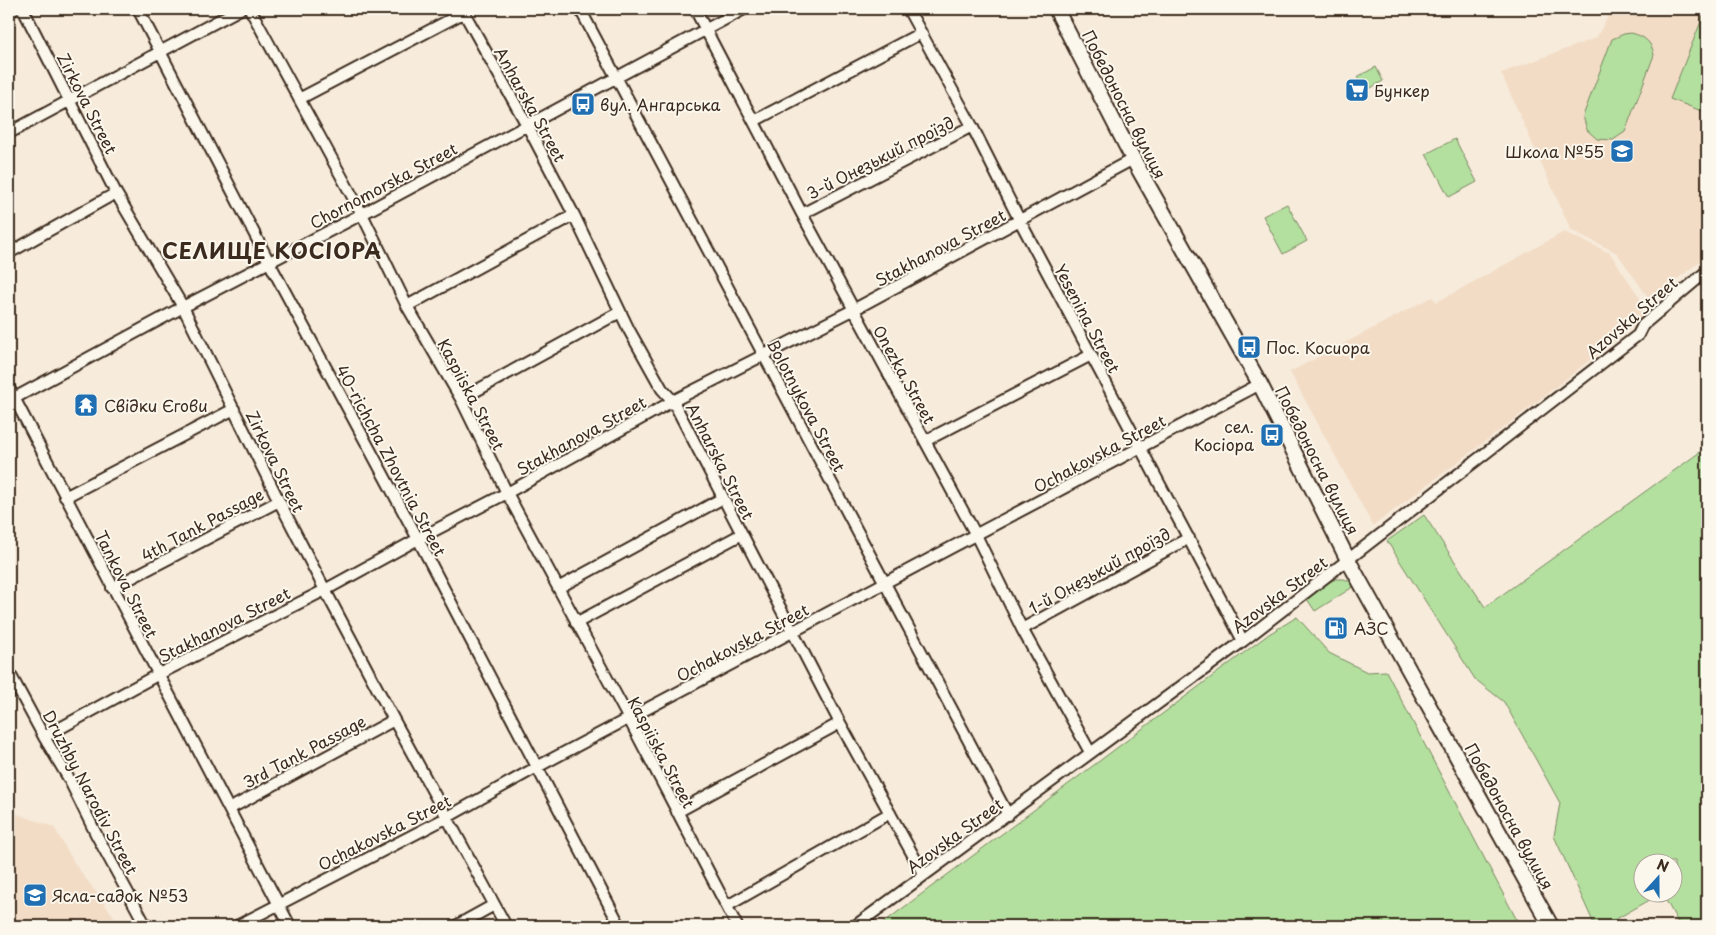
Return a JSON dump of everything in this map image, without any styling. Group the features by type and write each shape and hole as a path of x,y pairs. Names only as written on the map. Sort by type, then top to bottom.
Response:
{"street":[{"path":"9,12 15,9"},
{"name":"Zirkova Street","path":"23,9 116,192 183,307 325,590 446,818 506,926"},
{"name":"40-richcha Zhovtnia Street","path":"138,9 268,262 418,539 620,926"},
{"path":"9,133 240,9"},
{"name":"Kaspiiska Street","path":"250,9 362,214 407,306 461,399 507,493 629,719 737,926"},
{"name":"Bolotnykova Street","path":"580,9 617,76 762,355 1008,815"},
{"name":"Onezka Street","path":"695,9 853,310 976,535 1022,629 1090,752"},
{"name":"Chornomorska Street","path":"12,399 744,9"},
{"name":"Yesenina Street","path":"908,9 972,126 1020,221 1242,641"},
{"name":"Победоносна вулиця","path":"1056,9 1133,160 1260,384 1348,560 1551,926"},
{"path":"299,99 463,11"},
{"name":"Anharska Street","path":"463,11 574,215 620,312 662,390 673,401 840,723 924,875"},
{"path":"754,121 921,33"},
{"name":"3-й Онезький проїзд","path":"802,214 972,126"},
{"name":"Stakhanova Street","path":"44,737 158,675 325,590 507,493 673,401 853,310 1133,160"},
{"path":"9,253 116,192"},
{"path":"407,306 574,215"},
{"name":"Azovska Street","path":"855,926 1008,815 1348,560 1638,336 1643,325 1707,271"},
{"path":"461,399 620,312"},
{"path":"925,441 1091,355"},
{"name":"Ochakovska Street","path":"237,926 446,818 537,767 1260,384"},
{"name":"Tankova Street","path":"9,388 12,399 290,926"},
{"path":"65,497 234,409"},
{"path":"558,588 723,498"},
{"name":"4th Tank Passage","path":"112,588 279,501"},
{"path":"576,623 742,534"},
{"name":"1-й Онезький проїзд","path":"1022,629 1189,538"},
{"name":"Druzhby Narodiv Street","path":"9,672 69,779 96,834 146,926"},
{"name":"3rd Tank Passage","path":"229,809 394,720"},
{"path":"677,812 840,723"},
{"path":"727,906 890,813"},
{"path":"456,926 494,905"}],"shaded area":[{"name":"Школа №55","path":"1620,9 1707,9 1707,256 1650,300 1617,253 1571,230 1501,73 1596,38 1609,15 1618,13"},
{"path":"1564,232 1610,253 1650,313 1511,422 1373,526 1290,372 1432,297 1437,302"},
{"name":"Ясла-садок №53","path":"9,811 54,827 75,864 121,926 9,926"}],"green space":[{"path":"1707,9 1707,113 1670,99"},
{"path":"1631,33 1647,40 1654,55 1625,132 1613,140 1597,139 1587,130 1583,116 1612,39"},
{"path":"1376,67 1383,81 1365,91 1357,77"},
{"path":"1455,139 1477,182 1449,197 1426,154"},
{"path":"1287,204 1307,241 1283,254 1263,216"},
{"path":"1707,447 1707,926 1680,926 1667,902 1684,902 1684,852 1634,852 1634,902 1646,902 1604,926 1595,926 1554,836 1560,803 1504,702 1475,679 1387,541 1424,515 1485,607"},
{"path":"1336,579 1344,579 1353,583 1353,587 1315,611 1307,599 1324,584"},
{"path":"1297,617 1329,653 1367,672 1386,671 1520,926 879,926 1269,634"}],"place":[{"name":"Бункер","path":"1357,90"},
{"name":"вул. Ангарська","path":"583,104"},
{"name":"Школа №55","path":"1622,151"},
{"name":"Пос. Косиора","path":"1249,347"},
{"name":"Свідки Єгови","path":"86,405"},
{"name":"сел. Косіора","path":"1272,435"},
{"name":"АЗС","path":"1336,628"},
{"name":"Ясла-садок №53","path":"35,895"}],"district":[{"name":"СЕЛИЩЕ КОСІОРА","path":"272,250"}]}
